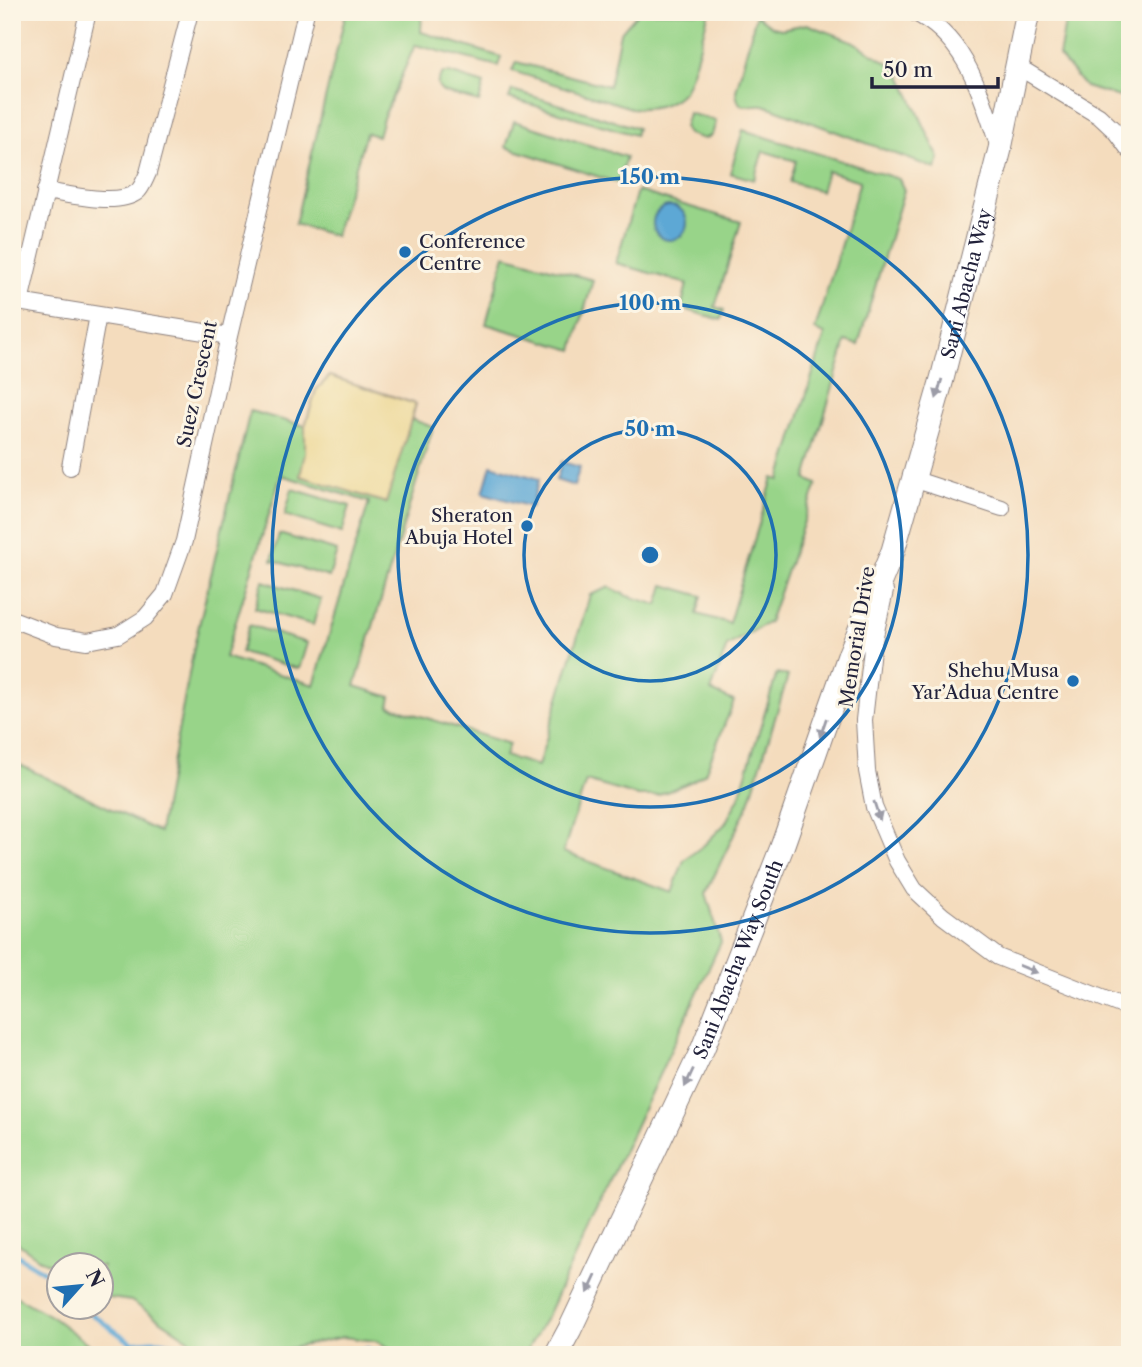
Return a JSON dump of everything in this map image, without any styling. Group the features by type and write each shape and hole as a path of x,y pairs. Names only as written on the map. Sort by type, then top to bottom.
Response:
{"highway":[{"name":"Sani Abacha Way","path":"893,551 942,379 1000,149 1028,12"},
{"name":"Sani Abacha Way South","path":"556,1355 703,1048 782,847 850,653 893,551"}],"street":[{"path":"88,12 16,301 229,336"},
{"path":"45,191 99,198 125,198 139,191 148,173 190,12"},
{"name":"Suez Crescent","path":"12,619 55,636 87,641 118,635 145,618 165,594 184,541 229,336 306,12"},
{"path":"913,12 943,31 961,54 981,93 1000,149"},
{"path":"1017,66 1099,116 1130,151"},
{"path":"69,467 98,314"},
{"path":"914,479 1002,508"},
{"name":"Memorial Drive","path":"893,551 872,649 864,720 867,771 874,807 897,861 914,889 943,916 998,957 1130,1009"}],"green space":[{"path":"346,12 422,12 421,32 501,57 498,66 415,45 383,118 378,136 366,133 335,236 295,224"},
{"path":"638,12 709,12 694,67 683,92 672,101 652,107 631,108 512,71 516,62 609,86 620,33"},
{"path":"1067,12 1130,12 1130,100 1085,87 1059,56"},
{"path":"756,15 773,27 781,29 807,24 852,41 898,69 939,158 936,169 764,105 745,106 739,103 736,91"},
{"path":"443,73 484,84 479,102 443,92 438,83"},
{"path":"512,90 637,128 635,135 509,98"},
{"path":"688,113 716,121 712,135 704,139 688,134 684,127"},
{"path":"514,121 626,157 618,183 506,147"},
{"path":"743,130 899,179 904,190 858,345 846,341 806,479 817,484 769,622 727,646 711,691 734,701 705,773 657,796 638,796 586,781 563,852 672,892 684,860 725,824 739,797 777,673 788,676 749,803 706,893 721,942 546,1318 524,1355 403,1355 376,1341 343,1337 259,1355 213,1355 131,1301 116,1299 116,1252 46,1252 46,1262 41,1260 12,1239 12,761 159,832 195,642 250,411 305,426 305,453 385,503 411,419 433,427 355,686 391,697 389,706 509,744 505,756 538,766 590,595 610,587 625,595 658,605 664,585 702,596 697,614 729,623 773,478 780,480 825,334 815,330 860,181 827,171 821,191 790,182 796,161 763,151 754,180 730,173","holes":["281,475 369,502 314,685 225,657"]},
{"path":"637,191 741,222 715,307 724,310 721,320 681,308 687,284 616,263"},
{"path":"505,255 593,280 573,350 486,324"},
{"path":"292,489 350,506 342,533 285,515"},
{"path":"279,534 337,551 329,577 272,560"},
{"path":"263,581 321,599 313,625 255,608"},
{"path":"249,625 307,643 299,669 241,652"},
{"path":"12,1294 46,1314 46,1322 59,1322 103,1355 12,1355"}],"sand":[{"path":"330,376 416,404 386,503 300,476 305,453 305,426 316,390"}],"water":[{"path":"670,206 682,211 687,223 682,235 670,240 658,235 653,223 658,211"},
{"path":"562,462 580,467 574,486 556,480"},
{"path":"491,465 539,479 531,507 483,493"}],"waterway":[{"path":"12,1252 46,1274"},
{"path":"103,1322 132,1343 162,1341 189,1355"},
{"path":"337,1355 368,1349 375,1355"}],"place":[{"name":"Conference Centre","path":"405,252"},
{"name":"Sheraton Abuja Hotel","path":"527,526"},
{"name":"Shehu Musa Yar’Adua Centre","path":"1073,681"}]}
